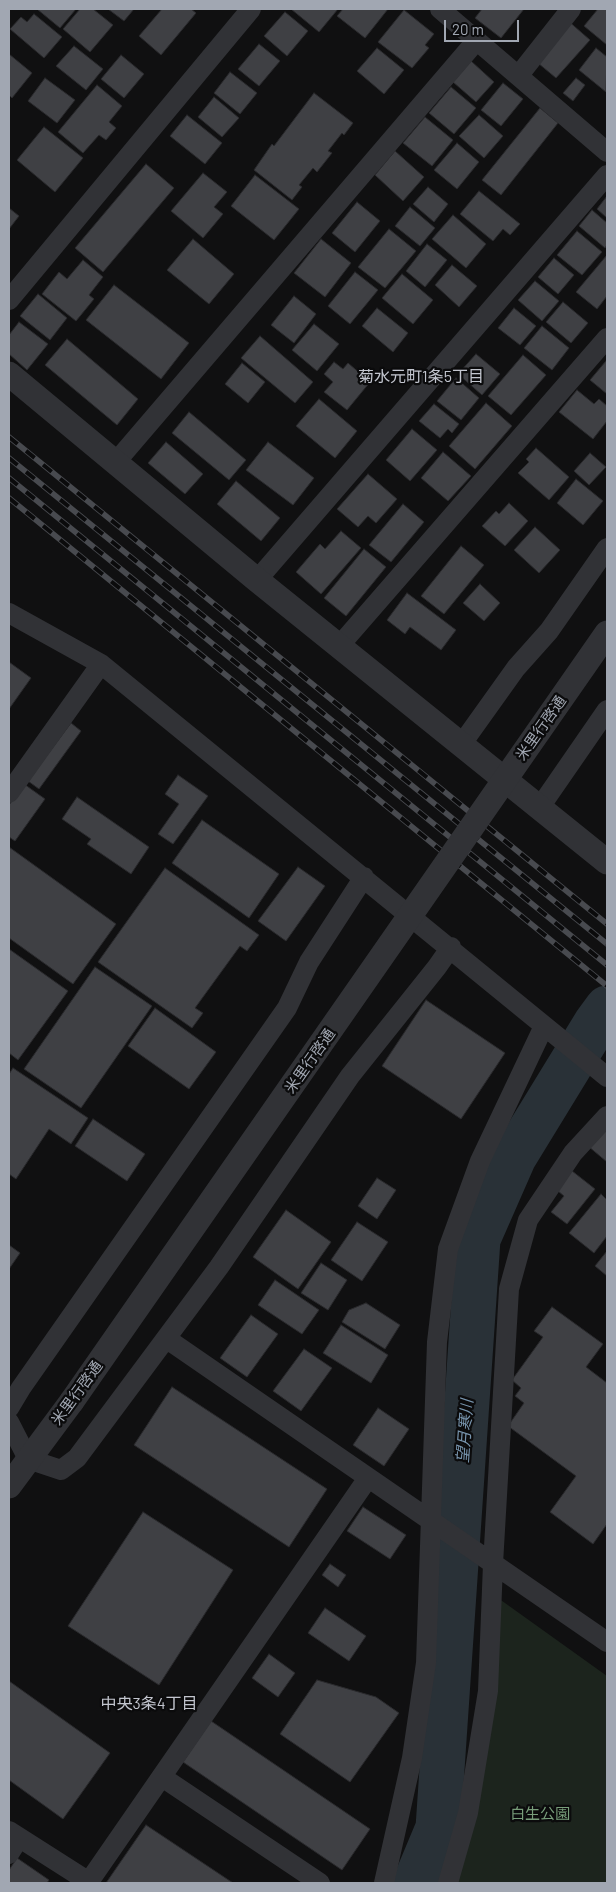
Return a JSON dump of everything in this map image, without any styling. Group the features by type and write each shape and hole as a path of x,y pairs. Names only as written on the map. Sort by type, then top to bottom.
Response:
{"street":[{"path":"9,300 251,9"},
{"path":"440,9 607,152"},
{"path":"519,75 571,9"},
{"path":"115,463 477,40"},
{"path":"257,580 607,175"},
{"path":"340,645 607,338"},
{"path":"9,374 257,580 607,862"},
{"path":"462,744 516,668 549,631 607,548"},
{"path":"9,613 101,664 607,1077"},
{"name":"米里行啓通","path":"9,1486 72,1401 607,633"},
{"path":"9,793 101,664"},
{"path":"540,807 607,710"},
{"path":"9,1408 32,1372 287,1008 309,962 364,877"},
{"path":"9,1422 28,1459 61,1470 77,1458 219,1267 350,1076 437,967 450,947"},
{"path":"384,1883 412,1758 426,1663 439,1528 438,1342 448,1248 480,1162 544,1026"},
{"path":"448,1883 468,1813 488,1691 488,1561 509,1289 528,1220 572,1153 607,1116"},
{"path":"167,1339 607,1642"},
{"path":"12,1841 88,1883 368,1478"},
{"path":"162,1777 320,1883"}],"green space":[{"name":"白生公園","path":"498,1598 607,1676 607,1883 450,1883"}],"building":[{"path":"37,9 76,9 60,28"},
{"path":"80,9 93,9 113,25 90,52 63,29"},
{"path":"108,9 134,9 124,21"},
{"path":"162,9 191,9 196,13 161,55 139,36"},
{"path":"291,9 338,9 319,32"},
{"path":"343,9 388,9 365,38 337,16"},
{"path":"482,9 524,9 501,38 475,18"},
{"path":"598,9 607,9 607,45 584,26"},
{"path":"404,10 434,34 425,45 429,48 412,68 378,42"},
{"path":"285,12 308,31 287,56 264,36"},
{"path":"34,14 62,37 44,58 10,29 21,17 27,22"},
{"path":"566,19 590,40 556,78 532,58"},
{"path":"259,44 280,61 259,86 238,69"},
{"path":"74,46 103,69 86,90 56,66"},
{"path":"377,48 404,70 384,94 357,71"},
{"path":"596,48 607,57 606,92 579,70"},
{"path":"9,54 32,73 12,98 9,95"},
{"path":"121,55 144,74 124,98 101,79"},
{"path":"471,61 494,82 476,102 453,82"},
{"path":"230,72 257,93 240,114 214,93"},
{"path":"45,78 75,100 57,123 28,101"},
{"path":"576,78 585,85 573,101 563,93"},
{"path":"503,83 523,99 501,126 481,110"},
{"path":"97,85 122,106 109,122 116,128 106,140 99,135 83,153 58,132"},
{"path":"451,87 476,108 454,134 429,113"},
{"path":"314,93 353,123 344,135 342,133 328,151 332,153 317,172 313,168 299,185 302,187 292,200 254,170 272,144 274,146"},
{"path":"214,97 239,118 222,137 198,117"},
{"path":"540,108 558,123 501,195 482,180"},
{"path":"187,115 222,143 205,164 170,136"},
{"path":"479,115 503,136 484,158 459,136"},
{"path":"425,117 453,140 432,166 403,143"},
{"path":"44,127 83,158 55,192 17,160"},
{"path":"457,143 479,162 457,189 434,170"},
{"path":"395,151 424,177 403,201 375,175"},
{"path":"146,164 174,188 103,272 75,248"},
{"path":"203,173 227,192 214,207 223,214 203,238 171,211"},
{"path":"255,175 299,209 274,240 231,206"},
{"path":"428,187 448,204 434,222 413,204"},
{"path":"479,191 520,224 510,235 503,229 493,241 460,214"},
{"path":"607,196 607,218 597,209"},
{"path":"357,202 380,221 355,252 332,233"},
{"path":"410,207 435,228 420,246 395,226"},
{"path":"9,208 19,216 9,229"},
{"path":"592,210 607,223 607,245 605,248 579,226"},
{"path":"453,215 486,244 466,268 432,239"},
{"path":"389,229 416,251 385,288 358,267"},
{"path":"577,231 602,252 582,275 557,255"},
{"path":"193,239 234,274 209,304 167,270"},
{"path":"321,239 351,263 325,297 294,273"},
{"path":"427,244 447,260 425,287 406,271"},
{"path":"607,255 607,296 597,309 576,292"},
{"path":"554,258 574,275 558,294 538,277"},
{"path":"83,260 103,277 89,295 94,299 76,321 42,294 59,272 67,279"},
{"path":"452,265 477,286 459,307 435,285"},
{"path":"355,272 378,290 350,324 328,306"},
{"path":"402,274 433,300 413,324 382,298"},
{"path":"535,281 559,301 542,321 518,300"},
{"path":"114,285 189,343 161,379 86,320"},
{"path":"38,294 67,318 50,340 20,316"},
{"path":"294,296 316,314 294,343 271,325"},
{"path":"563,302 588,323 571,343 546,322"},
{"path":"377,308 408,333 393,352 362,326"},
{"path":"514,308 536,326 520,345 498,328"},
{"path":"19,322 48,344 27,370 9,354 9,335"},
{"path":"314,324 339,344 317,371 292,350"},
{"path":"542,326 569,348 552,370 524,348"},
{"path":"260,336 313,382 295,403 241,358"},
{"path":"67,339 138,399 117,425 45,365"},
{"path":"476,354 500,374 482,395 458,374"},
{"path":"523,355 546,375 511,415 488,396"},
{"path":"606,361 607,363 607,394 590,380"},
{"path":"334,362 343,369 348,363 370,382 347,410 324,392 333,382 324,374"},
{"path":"242,363 265,382 248,403 225,384"},
{"path":"456,378 479,398 461,420 437,401"},
{"path":"577,390 594,404 599,399 607,406 607,421 593,439 559,412"},
{"path":"319,399 357,431 335,458 296,426"},
{"path":"486,403 512,426 475,469 449,446"},
{"path":"434,404 459,424 452,433 448,429 440,438 419,421"},
{"path":"189,412 246,460 229,480 172,433"},
{"path":"412,429 437,450 410,481 386,460"},
{"path":"166,442 203,474 185,494 148,463"},
{"path":"268,442 314,478 293,505 246,470"},
{"path":"536,448 569,477 549,500 518,473 529,462 526,459"},
{"path":"443,452 471,476 448,501 421,478"},
{"path":"590,453 606,467 589,485 574,471"},
{"path":"368,474 397,499 376,523 368,516 358,527 337,509"},
{"path":"576,479 603,501 583,525 557,503"},
{"path":"236,481 280,518 261,541 217,504"},
{"path":"509,503 528,521 505,546 482,526 496,511 499,514"},
{"path":"403,504 424,522 391,562 369,545"},
{"path":"535,527 560,550 539,573 514,550"},
{"path":"341,531 361,548 321,594 296,572 320,544 325,549"},
{"path":"461,546 484,565 444,614 421,596"},
{"path":"364,549 386,567 346,616 324,598"},
{"path":"480,584 500,603 484,621 463,603"},
{"path":"407,593 456,630 441,650 410,627 405,634 387,620"},
{"path":"9,662 31,678 9,709"},
{"path":"71,723 81,731 39,789 28,781"},
{"path":"178,775 208,796 173,844 158,834 179,804 165,794"},
{"path":"24,784 45,799 15,841 9,837 9,805"},
{"path":"77,797 149,847 131,874 87,844 91,839 62,819"},
{"path":"202,820 279,874 249,918 172,863"},
{"path":"9,847 116,924 73,984 9,938"},
{"path":"298,867 325,886 286,941 258,921"},
{"path":"165,868 259,935 247,951 240,946 195,1008 203,1013 192,1028 98,962"},
{"path":"9,949 68,991 18,1060 9,1053"},
{"path":"95,967 152,1006 81,1108 24,1069"},
{"path":"426,1000 505,1053 461,1119 382,1066"},
{"path":"155,1008 216,1052 189,1089 128,1046"},
{"path":"13,1068 88,1118 71,1144 49,1129 16,1179 9,1174 9,1074"},
{"path":"93,1119 145,1154 127,1181 75,1146"},
{"path":"607,1124 607,1162 588,1146"},
{"path":"567,1167 595,1189 567,1224 551,1212 564,1196 552,1186"},
{"path":"377,1178 396,1190 377,1219 358,1206"},
{"path":"601,1194 607,1200 607,1236 594,1253 569,1233"},
{"path":"286,1210 331,1242 298,1289 253,1257"},
{"path":"357,1222 388,1242 362,1281 331,1260"},
{"path":"9,1245 20,1253 9,1269"},
{"path":"607,1251 607,1276 595,1266"},
{"path":"321,1263 347,1280 328,1310 301,1293"},
{"path":"275,1280 319,1310 302,1334 258,1305"},
{"path":"366,1303 400,1325 385,1349 342,1322 349,1310"},
{"path":"552,1307 603,1344 586,1367 607,1383 607,1524 593,1544 550,1512 576,1476 508,1426 524,1403 515,1396 521,1388 512,1380 543,1337 534,1331"},
{"path":"251,1315 278,1334 247,1377 220,1358"},
{"path":"341,1325 388,1355 371,1383 323,1353"},
{"path":"304,1349 332,1368 301,1411 273,1391"},
{"path":"172,1387 327,1489 289,1547 134,1445"},
{"path":"378,1408 409,1429 384,1466 353,1445"},
{"path":"363,1507 406,1535 390,1559 347,1531"},
{"path":"143,1512 233,1570 159,1685 68,1626"},
{"path":"330,1564 346,1575 338,1587 322,1575"},
{"path":"325,1608 366,1636 349,1661 308,1633"},
{"path":"269,1654 295,1673 278,1697 252,1678"},
{"path":"317,1680 376,1697 399,1713 350,1782 280,1734"},
{"path":"9,1681 110,1753 63,1819 9,1780"},
{"path":"211,1721 370,1829 342,1870 183,1762"},
{"path":"146,1825 233,1883 106,1883"},
{"path":"17,1858 49,1880 47,1883 9,1883 9,1870"}],"waterway":[{"name":"望月寒川","path":"415,1883 438,1828 478,1239 514,1157 607,1008"}],"railway":[{"path":"9,437 607,924"},
{"path":"9,458 607,944"},
{"path":"9,478 607,965"},
{"path":"9,498 607,986"}],"district":[{"name":"菊水元町1条5丁目","path":"421,377"},
{"name":"中央3条4丁目","path":"149,1704"}]}
